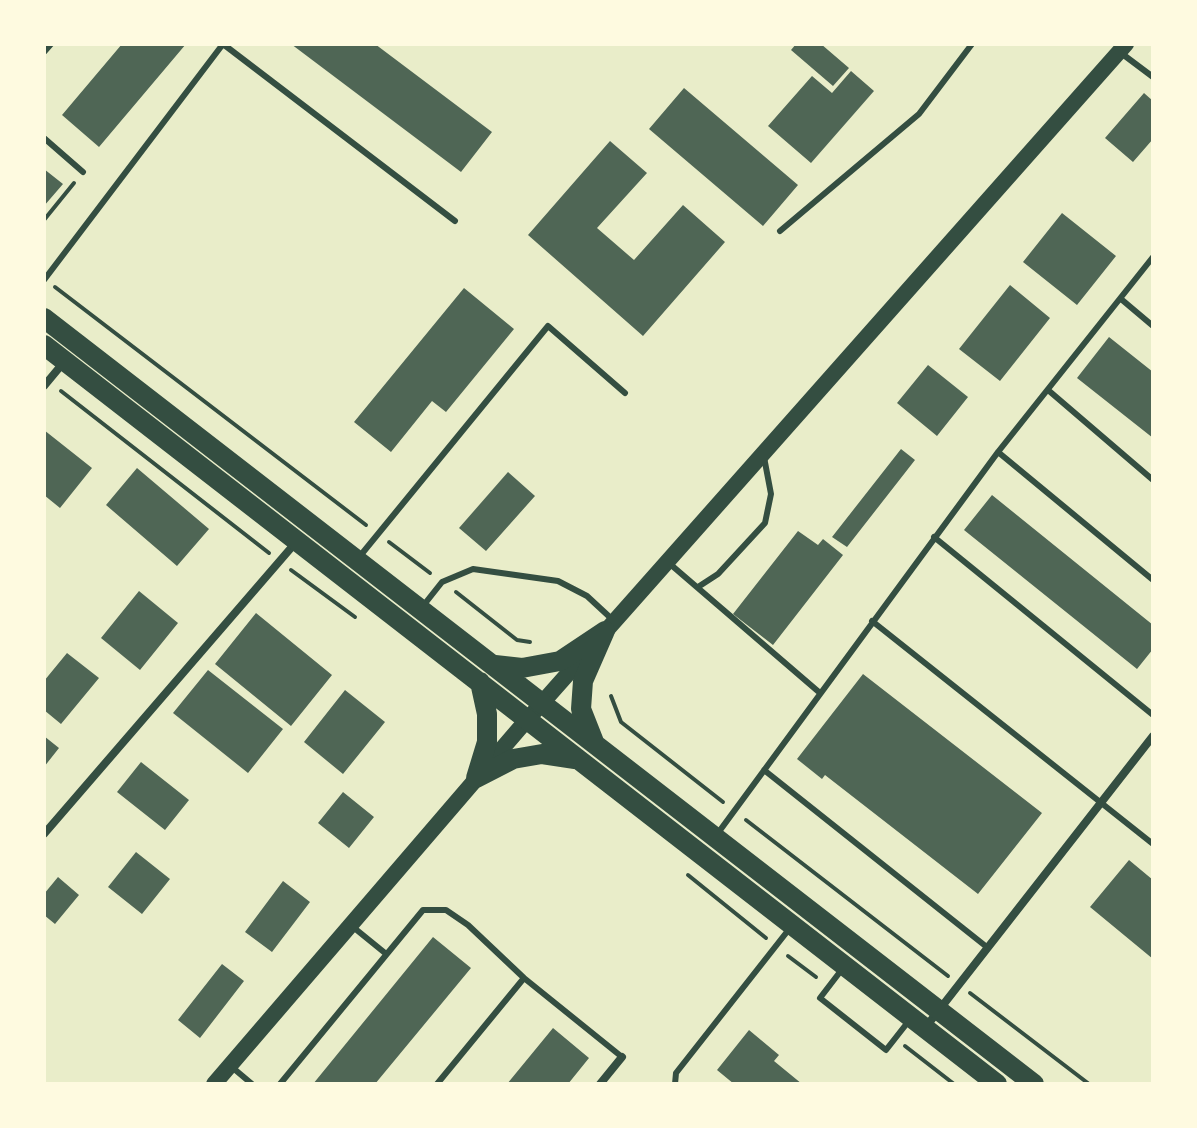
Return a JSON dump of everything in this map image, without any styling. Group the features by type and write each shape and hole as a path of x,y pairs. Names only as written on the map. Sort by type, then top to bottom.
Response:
{"main road":[{"path":"214,1084 476,778 1122,48"},
{"path":"44,318 1034,1084"},
{"path":"44,345 997,1084"},
{"path":"492,665 522,668 560,661 610,626"},
{"path":"594,742 581,709 583,681 610,626"},
{"path":"476,778 487,742 487,714 480,682"},
{"path":"476,778 523,757 542,754 578,759"}],"street":[{"path":"46,384 65,361"},
{"path":"44,834 297,541"},
{"path":"918,1023 939,1010 1153,736"},
{"path":"600,1084 622,1057"}],"lane":[{"path":"44,52 51,44"},
{"path":"44,278 223,44 455,221"},
{"path":"780,231 919,114 972,44"},
{"path":"1122,48 1153,77"},
{"path":"44,138 83,172"},
{"path":"716,836 998,452 1153,257"},
{"path":"1121,299 1153,326"},
{"path":"358,559 548,326 625,393"},
{"path":"1048,390 1153,480"},
{"path":"998,452 1153,580"},
{"path":"698,587 718,574 765,523 771,494 763,454"},
{"path":"934,537 1153,715"},
{"path":"667,561 820,693"},
{"path":"420,609 442,582 473,569 558,581 587,596 610,626"},
{"path":"872,621 1153,844"},
{"path":"764,770 988,948"},
{"path":"280,1084 423,910 446,910 468,925 524,978 622,1057"},
{"path":"350,925 385,953"},
{"path":"675,1084 676,1073 793,925"},
{"path":"845,966 820,998 886,1050 895,1038 918,1023"},
{"path":"437,1084 524,978"},
{"path":"230,1066 252,1084"}],"path":[{"path":"44,220 83,172"},
{"path":"44,278 517,640 528,643 541,641"},
{"path":"46,384 356,617"},
{"path":"611,696 621,722 1089,1084"},
{"path":"680,869 829,987"},
{"path":"895,1038 954,1084"}],"building":[{"path":"122,44 186,44 99,147 62,115"},
{"path":"291,44 375,44 492,132 461,172"},
{"path":"796,44 821,44 849,68 833,86 791,50"},
{"path":"851,71 874,91 811,163 768,126 812,76 832,93"},
{"path":"684,88 798,185 763,226 649,129"},
{"path":"1144,93 1153,101 1153,139 1133,162 1105,138"},
{"path":"610,141 647,173 597,228 634,260 683,205 725,242 643,336 528,235"},
{"path":"44,169 63,184 44,206"},
{"path":"1062,213 1116,256 1077,305 1023,262"},
{"path":"1010,285 1050,318 1000,381 959,349"},
{"path":"464,288 514,329 446,412 432,401 391,452 354,422"},
{"path":"1109,337 1153,372 1153,438 1077,378"},
{"path":"928,365 968,397 937,436 897,403"},
{"path":"44,430 92,468 60,508 44,495"},
{"path":"901,449 915,460 847,547 832,537"},
{"path":"137,468 209,529 177,566 106,505"},
{"path":"508,472 535,496 486,551 459,528"},
{"path":"992,495 1153,625 1153,649 1137,669 964,530"},
{"path":"798,531 818,545 823,539 843,555 773,645 733,614"},
{"path":"139,591 178,623 140,670 101,638"},
{"path":"256,613 332,675 291,726 215,664"},
{"path":"67,653 99,678 61,724 44,710 44,681"},
{"path":"208,670 283,729 248,773 173,713"},
{"path":"863,674 1042,813 978,894 825,775 822,779 797,759"},
{"path":"345,690 385,722 343,774 304,742"},
{"path":"44,736 59,748 44,767"},
{"path":"141,762 189,800 165,830 117,792"},
{"path":"343,792 374,817 349,848 318,823"},
{"path":"136,852 170,879 142,914 108,887"},
{"path":"1129,860 1153,880 1153,959 1090,907"},
{"path":"58,877 79,895 55,924 44,915 44,894"},
{"path":"283,881 310,902 272,952 245,932"},
{"path":"433,937 471,968 375,1084 313,1084"},
{"path":"222,964 244,981 200,1038 178,1020"},
{"path":"553,1028 589,1058 568,1084 507,1084"},
{"path":"749,1030 779,1055 774,1061 802,1084 734,1084 717,1070"}]}
